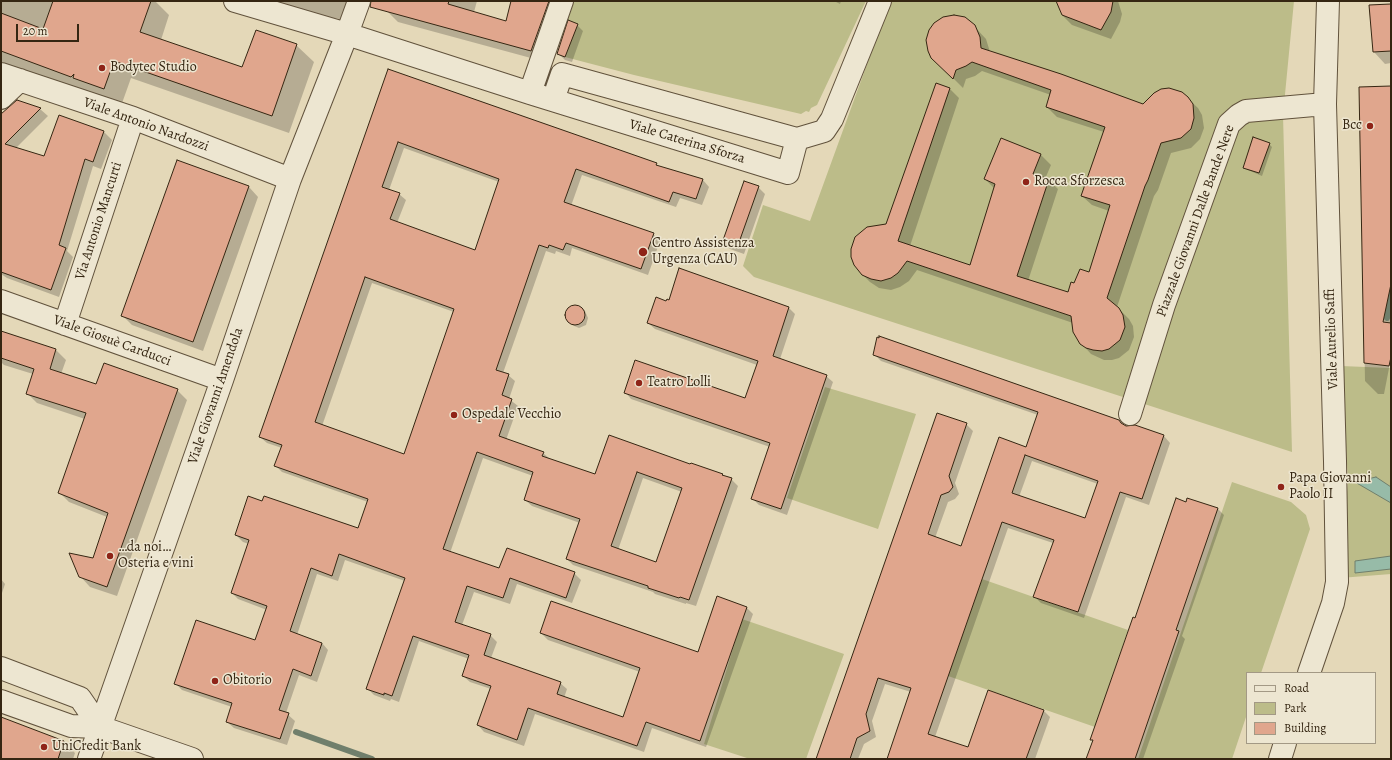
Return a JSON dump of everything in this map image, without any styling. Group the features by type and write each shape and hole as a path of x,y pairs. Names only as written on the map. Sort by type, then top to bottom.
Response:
{"street":[{"name":"Viale Caterina Sforza","path":"235,1 347,34 530,93 788,173 797,139"},
{"name":"Viale Giovanni Amendola","path":"89,759 222,380 290,179 359,1"},
{"path":"530,93 562,1"},
{"path":"553,100 562,74 797,139 824,131 832,119 880,1"},
{"name":"Viale Aurelio Saffi","path":"1309,672 1333,602 1337,582 1336,461 1325,104 1328,1"},
{"path":"1,98 10,77"},
{"name":"Viale Antonio Nardozzi","path":"10,77 133,118 290,179"},
{"name":"Piazzale Giovanni Dalle Bande Nere","path":"1130,414 1164,305 1229,124 1246,111 1325,104"},
{"name":"Via Antonio Mancurti","path":"65,324 133,118"},
{"name":"Viale Giosuè Carducci","path":"1,301 222,380"},
{"path":"1,668 80,698 100,728"},
{"path":"1,701 71,726 100,728 192,759"},
{"path":"1280,759 1286,744"}],"green space":[{"path":"565,1 866,1 817,105 811,108 809,112 806,111 801,114 634,75 565,57 577,24 559,17"},
{"path":"890,1 1294,1 1283,115 1292,452 754,277 743,266 763,205 810,221"},
{"path":"1341,366 1391,367 1391,574 1340,578 1348,480"},
{"path":"825,387 916,414 878,529 787,498"},
{"path":"1232,482 1291,502 1306,515 1310,529 1261,672 1246,672 1246,717 1232,759 1138,759"},
{"path":"982,579 1128,630 1095,727 948,676"},
{"path":"742,619 844,654 806,759 750,759 704,744"}],"shaded area":[{"path":"1376,477 1391,487 1391,503 1355,482"},
{"path":"1391,556 1391,569 1355,573 1355,561"}],"building":[{"path":"53,1 151,1 140,32 242,67 256,30 297,44 272,116 114,61 104,89 73,78 74,74 71,77 1,51 1,13 43,29"},
{"path":"371,1 449,1 448,4 506,21 511,1 549,1 531,51 370,7"},
{"path":"1056,1 1113,1 1111,12 1101,30 1062,15"},
{"path":"1391,4 1391,51 1373,52 1369,5"},
{"name":"Rocca Sforzesca","path":"954,15 965,17 975,25 980,37 981,48 1061,74 1143,104 1154,93 1161,89 1169,88 1182,92 1193,104 1194,118 1191,129 1181,138 1161,143 1145,186 1107,298 1119,308 1123,315 1125,327 1120,340 1109,349 1102,351 1093,350 1080,344 1073,332 1071,316 907,261 898,273 891,278 881,281 862,275 854,265 851,257 851,249 855,237 867,227 886,224 936,83 950,88 898,241 970,265 995,184 984,179 1001,138 1041,154 1033,174 1049,179 1017,276 1068,292 1071,282 1074,283 1080,269 1089,272 1110,205 1081,196 1105,127 1046,107 1051,90 972,62 956,70 953,79 931,58 926,40 929,30 934,23 943,17"},
{"path":"568,20 578,24 565,57 557,54"},
{"name":"Ospedale Vecchio","path":"388,69 657,163 656,165 703,179 696,199 673,192 669,202 576,169 564,202 654,233 641,269 566,243 563,250 549,245 548,248 539,245 496,370 509,374 502,395 512,399 499,436 544,452 542,456 595,474 609,435 732,478 689,600 648,588 648,586 566,559 580,519 524,500 533,472 477,452 443,549 499,568 507,548 575,572 566,598 510,578 503,598 467,586 455,622 491,634 484,655 561,682 557,694 623,717 640,668 540,633 551,601 698,652 717,596 747,607 700,741 646,722 637,746 528,708 517,740 477,725 491,686 462,676 469,655 413,636 392,696 366,689 405,578 339,554 332,576 311,568 290,631 322,643 311,676 293,669 279,710 289,713 280,739 226,722 232,703 174,684 196,620 255,640 267,606 231,593 249,540 235,535 248,496 262,501 264,496 358,528 368,499 274,466 282,445 259,437","holes":["398,142 499,179 475,250 390,219 400,193 382,187","365,277 454,309 404,454 315,422","637,472 682,488 656,562 611,546"]},
{"path":"1391,86 1391,284 1383,322 1391,323 1391,357 1389,366 1364,363 1359,87"},
{"path":"17,100 41,108 5,144 44,156 59,115 104,131 93,162 85,159 59,245 66,248 51,290 1,272 1,114"},
{"path":"1253,137 1270,143 1259,173 1243,168"},
{"path":"177,160 249,186 193,342 121,316"},
{"path":"744,181 759,186 737,248 722,243"},
{"path":"679,268 789,307 773,356 827,375 781,509 751,499 770,443 624,393 635,360 745,398 758,361 647,323 656,297 666,301 667,299 669,300"},
{"path":"575,305 582,308 585,315 582,322 575,325 568,322 565,315 568,308"},
{"path":"1,331 56,349 50,369 96,384 104,363 178,389 107,587 79,577 69,553 93,558 108,513 58,493 86,413 26,394 34,369 1,358"},
{"path":"879,336 1119,420 1126,426 1135,425 1164,435 1142,499 1120,492 1078,612 1033,597 1054,540 1002,522 928,734 968,747 988,690 1044,710 1026,759 887,759 911,688 878,678 866,714 870,731 857,738 850,759 816,759 937,413 967,423 949,476 953,487 949,492 941,495 928,534 961,546 999,437 1026,447 1038,412 873,355 877,337 879,338","holes":["1025,455 1098,481 1085,518 1012,493"]},
{"path":"1176,498 1186,502 1187,498 1218,508 1176,630 1179,631 1135,759 1086,759 1093,740 1090,740 1133,617 1135,618"},
{"path":"1,717 64,741 58,759 1,759"}],"waterway":[{"path":"1387,318 1391,294"},
{"path":"296,732 372,759"}],"place":[{"name":"Bodytec Studio","path":"102,68"},
{"name":"Bcc","path":"1370,126"},
{"name":"Rocca Sforzesca","path":"1026,182"},
{"name":"Centro Assistenza Urgenza (CAU)","path":"643,252"},
{"name":"Teatro Lolli","path":"639,383"},
{"name":"Ospedale Vecchio","path":"454,415"},
{"name":"Papa Giovanni Paolo II","path":"1281,487"},
{"name":"…da noi… Osteria e vini","path":"110,556"},
{"name":"Obitorio","path":"215,681"},
{"name":"UniCredit Bank","path":"44,747"}]}
